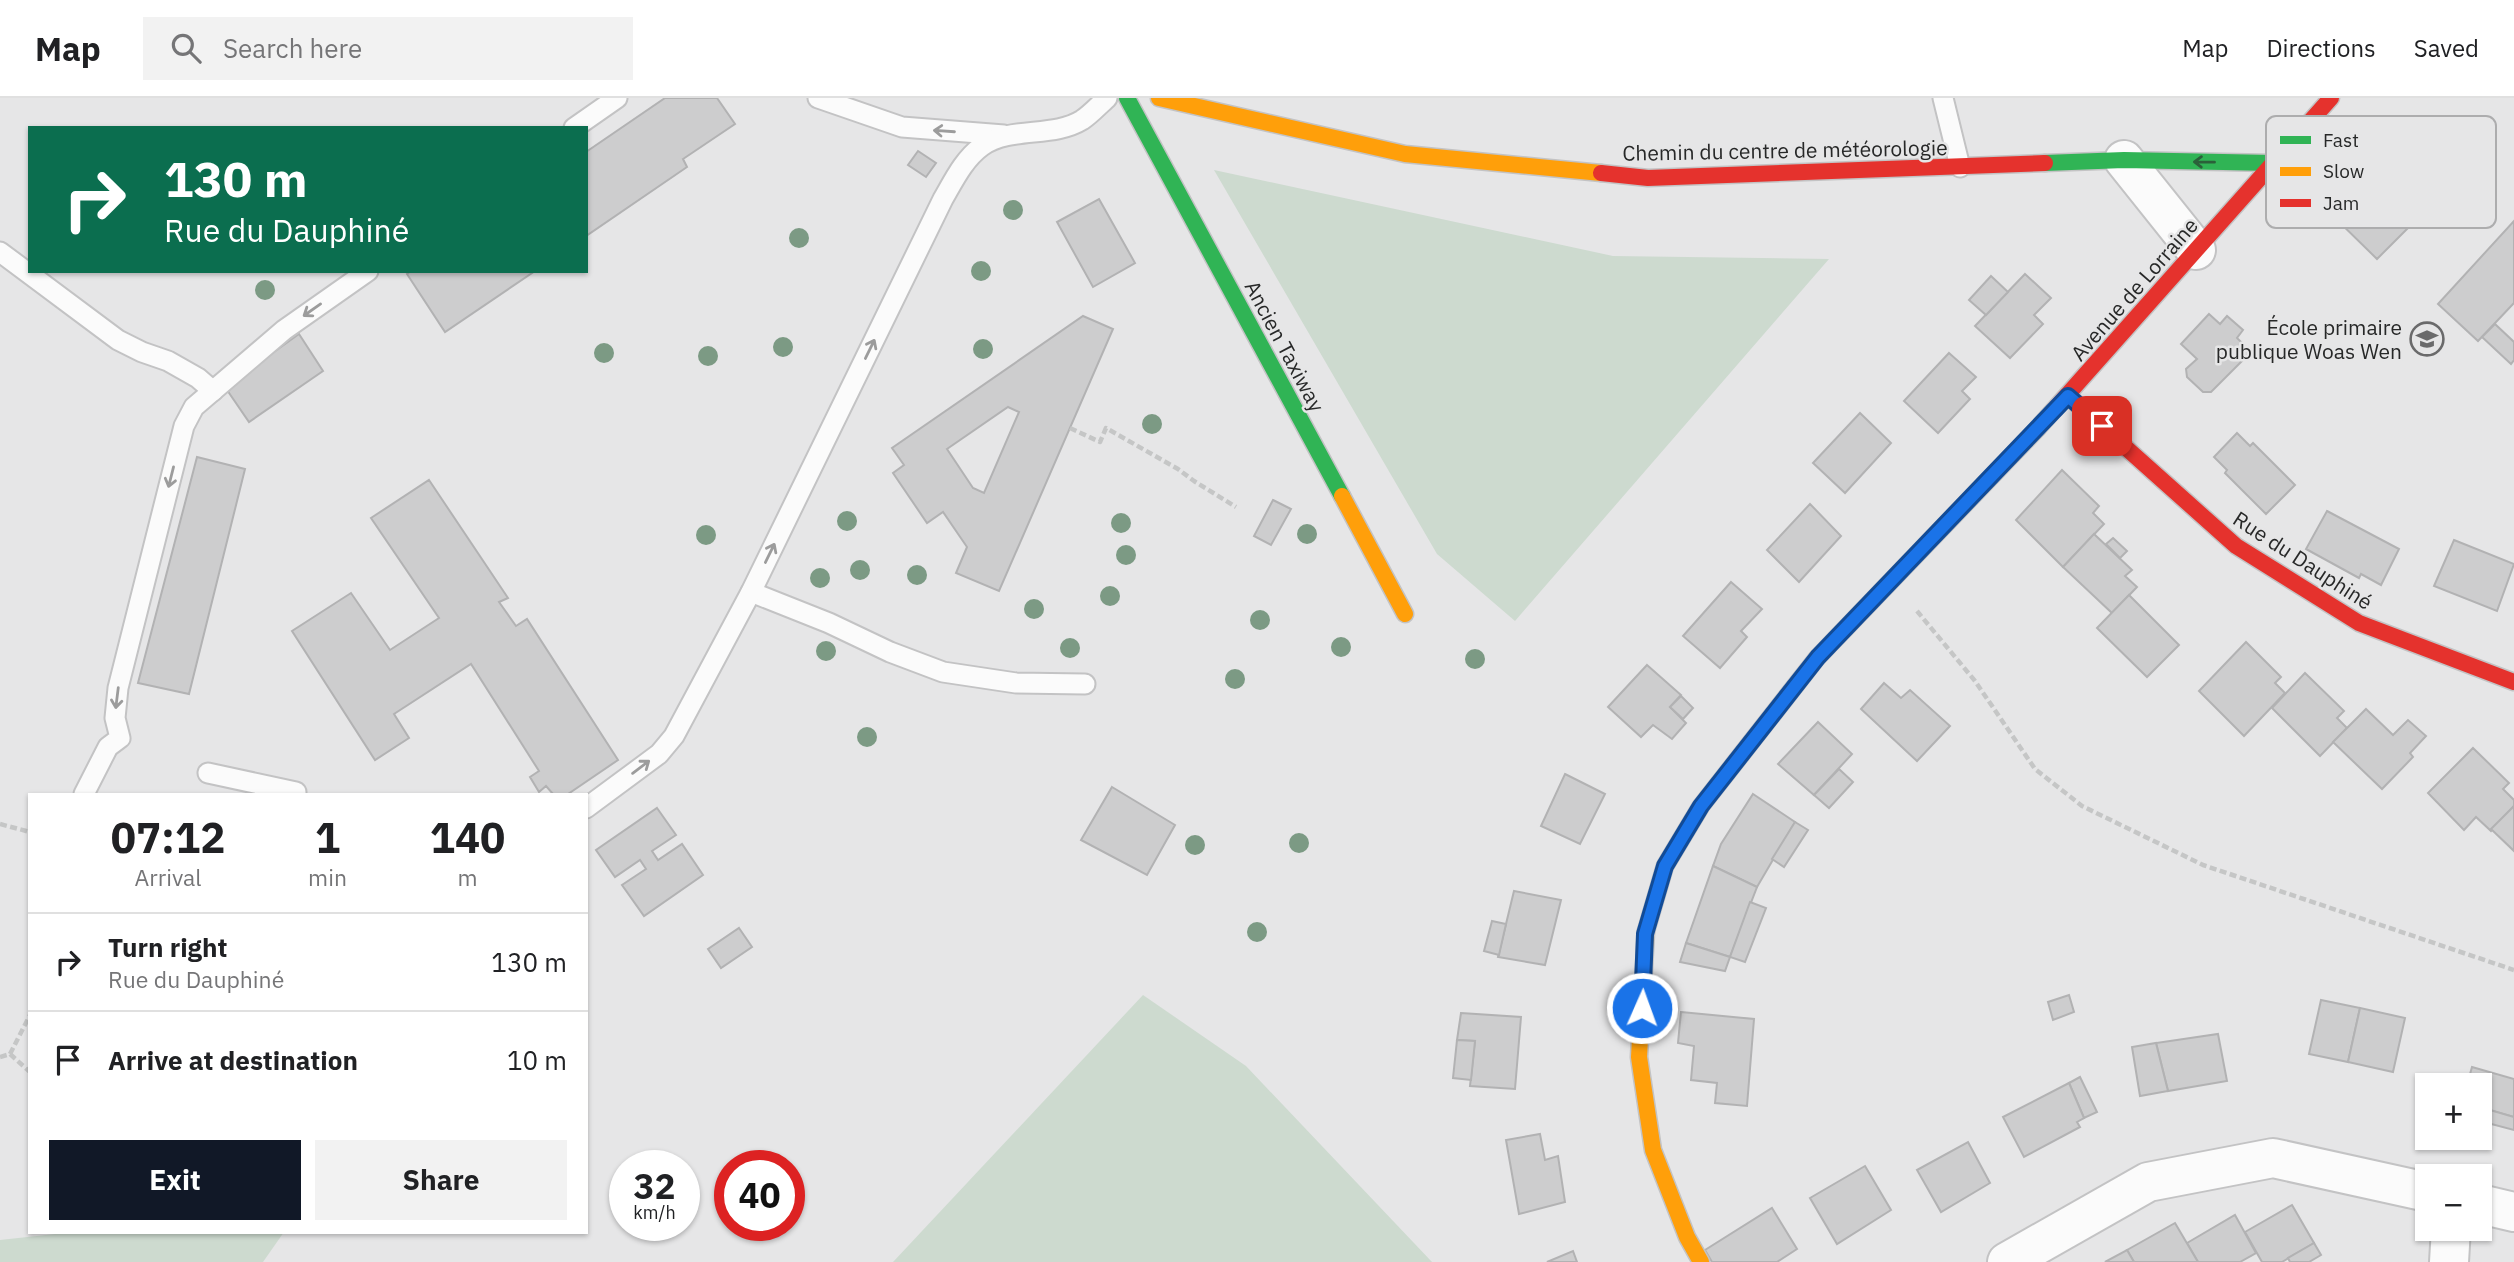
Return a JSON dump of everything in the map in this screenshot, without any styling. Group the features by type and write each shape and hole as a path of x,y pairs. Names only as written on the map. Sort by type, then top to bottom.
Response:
{"street":[{"name":"Ancien Taxiway","path":"1127,98 1405,614"},
{"name":"Chemin du centre de météorologie","path":"1159,98 1405,155 1648,178 2124,160 2266,163"},
{"name":"Avenue de Lorraine","path":"2315,116 2331,98"},
{"path":"2124,160 2196,250"},
{"name":"Avenue de Lorraine","path":"1701,1262 1687,1237 1653,1150 1639,1057 1645,934 1665,866 1701,806 1818,657 2068,396 2266,170"},
{"name":"Rue du Dauphiné","path":"2068,396 2236,546 2359,623 2514,682"},
{"path":"2007,1262 2148,1182 2273,1158 2415,1189"},
{"path":"2492,1207 2514,1212"},
{"path":"2449,1262 2450,1241"}],"lane":[{"path":"577,126 617,98"},
{"path":"818,98 902,127 1012,135 1058,129 1082,120 1107,98"},
{"path":"1942,98 1960,167"},
{"path":"588,807 659,754 674,736 751,592 943,199 962,166 983,145 1012,135"},
{"path":"0,252 28,273"},
{"path":"28,273 118,340 168,361 198,378 213,391"},
{"path":"84,793 108,747 120,738 115,718 118,688 184,426 194,407 284,330 365,273"},
{"path":"751,592 943,672 1016,683 1084,684"},
{"path":"208,773 296,792"}],"path":[{"path":"1070,429 1100,442 1106,428 1162,458 1236,508"},
{"path":"1892,581 1975,681 2035,769 2082,806 2203,865 2514,970"},
{"path":"0,824 28,831"},
{"path":"10,1054 28,1019"},
{"path":"0,1056 10,1054"},
{"path":"10,1054 28,1070"}],"shaded area":[{"path":"1214,170 1613,256 1829,259 1515,621 1437,554"},
{"path":"1143,995 1246,1066 1432,1262 893,1262"},
{"path":"55,1234 283,1234 263,1262 0,1262 0,1240"}],"building":[{"path":"665,98 717,98 735,124 683,159 687,167 588,235 588,151"},
{"path":"918,151 936,163 926,177 908,165"},
{"path":"1099,199 1135,263 1093,287 1057,222"},
{"path":"2514,221 2514,303 2478,341 2438,304"},
{"path":"2345,228 2408,228 2377,259"},
{"path":"408,273 532,273 445,332"},
{"path":"2025,274 2051,298 2034,315 2043,324 2010,358 1975,326"},
{"path":"1991,276 2008,292 1986,315 1969,300"},
{"path":"2209,314 2220,324 2227,316 2243,330 2237,338 2251,352 2211,392 2203,392 2187,377 2186,369 2197,359 2181,344"},
{"path":"1083,316 1113,329 999,591 956,573 967,547 943,512 927,523 893,473 904,465 892,448","holes":["1008,407 1019,412 984,493 973,488 947,449"]},
{"path":"2495,324 2514,342 2514,360 2511,364 2482,337"},
{"path":"299,334 323,371 249,422 225,387"},
{"path":"1949,353 1976,377 1962,391 1970,399 1938,433 1904,401"},
{"path":"1860,413 1891,443 1845,493 1813,463"},
{"path":"2237,433 2250,446 2253,443 2295,485 2266,514 2225,473 2227,470 2214,457"},
{"path":"197,457 245,469 189,694 138,683"},
{"path":"2062,470 2099,506 2093,513 2104,524 2063,567 2016,520"},
{"path":"429,480 508,598 499,602 516,626 527,619 618,760 569,793 552,793 546,786 539,792 530,777 539,771 471,664 394,714 409,738 375,760 292,631 351,593 390,650 439,618 371,518"},
{"path":"1273,500 1291,509 1271,545 1254,536"},
{"path":"1810,504 1841,536 1799,582 1767,550"},
{"path":"2327,511 2399,549 2381,585 2361,574 2359,578 2306,549"},
{"path":"2094,534 2132,570 2125,576 2137,587 2112,613 2063,567"},
{"path":"2113,538 2127,551 2120,558 2106,544"},
{"path":"2454,540 2514,564 2497,611 2434,586"},
{"path":"1731,582 1762,609 1741,631 1747,637 1720,668 1683,636"},
{"path":"2129,595 2179,645 2147,677 2097,628"},
{"path":"2246,642 2281,677 2275,683 2285,693 2244,736 2199,691"},
{"path":"1647,665 1681,695 1670,707 1686,723 1672,739 1653,725 1641,737 1608,707"},
{"path":"2305,673 2344,711 2337,718 2347,728 2320,756 2272,708"},
{"path":"1884,683 1901,698 1910,690 1950,726 1917,761 1861,709"},
{"path":"1681,696 1693,708 1683,719 1670,707"},
{"path":"2366,709 2393,735 2408,720 2426,736 2410,753 2413,757 2382,789 2333,742"},
{"path":"1818,722 1852,754 1814,795 1778,764"},
{"path":"2473,748 2509,783 2503,789 2514,800 2514,806 2491,831 2476,817 2464,830 2428,793"},
{"path":"1839,769 1853,782 1829,808 1814,795"},
{"path":"1565,774 1605,794 1580,844 1541,826"},
{"path":"1112,787 1175,825 1147,875 1081,840"},
{"path":"1753,794 1795,822 1757,887 1713,866 1721,844"},
{"path":"2514,806 2514,851 2491,829"},
{"path":"657,808 676,835 652,851 658,860 682,844 703,875 644,916 622,885 646,869 640,860 615,877 596,850"},
{"path":"1795,822 1808,830 1784,867 1772,859"},
{"path":"1713,866 1757,887 1730,957 1686,943"},
{"path":"1514,891 1561,900 1545,965 1498,957"},
{"path":"1750,902 1766,908 1745,962 1730,957"},
{"path":"1492,921 1506,924 1499,955 1484,951"},
{"path":"739,928 752,947 721,968 708,949"},
{"path":"1686,943 1730,957 1725,971 1680,962"},
{"path":"2069,995 2074,1012 2053,1020 2048,1002"},
{"path":"2321,1000 2360,1008 2348,1062 2309,1054"},
{"path":"2360,1008 2405,1018 2393,1072 2348,1062"},
{"path":"1681,1012 1754,1019 1747,1106 1715,1103 1717,1083 1691,1080 1694,1046 1678,1043"},
{"path":"1461,1013 1521,1017 1515,1089 1470,1086 1475,1041 1457,1040"},
{"path":"2218,1034 2227,1081 2168,1091 2156,1043"},
{"path":"1457,1040 1475,1041 1471,1080 1453,1078"},
{"path":"2156,1043 2168,1091 2140,1096 2132,1047"},
{"path":"2472,1067 2514,1079 2514,1117 2492,1111 2492,1073 2470,1073"},
{"path":"2080,1077 2097,1112 2084,1118 2069,1083"},
{"path":"2069,1083 2084,1118 2077,1122 2080,1127 2024,1157 2003,1117"},
{"path":"2492,1111 2514,1117 2514,1130 2492,1124"},
{"path":"1540,1134 1545,1160 1558,1156 1565,1202 1519,1214 1506,1140"},
{"path":"1968,1142 1990,1183 1941,1212 1917,1170"},
{"path":"1865,1166 1891,1210 1837,1244 1810,1198"},
{"path":"2292,1205 2314,1243 2282,1262 2262,1262 2245,1232"},
{"path":"1772,1208 1797,1249 1777,1262 1712,1262 1705,1250"},
{"path":"2235,1215 2256,1253 2240,1262 2198,1262 2187,1243"},
{"path":"2175,1223 2198,1262 2134,1262 2127,1250"},
{"path":"2314,1243 2321,1255 2309,1262 2290,1262 2288,1258"},
{"path":"2127,1250 2134,1262 2105,1262"},
{"path":"1573,1251 1577,1262 1547,1262"}],"traffic: fast":[{"path":"1127,98 1342,496"},
{"path":"2045,163 2124,160 2266,163"}],"traffic: slow":[{"path":"1159,98 1405,154 1601,173"},
{"path":"1817,658 2037,429"},
{"path":"1342,496 1405,614"},
{"path":"1646,931 1639,1057 1653,1150 1687,1237 1701,1262"}],"traffic: jam":[{"path":"2315,116 2331,98"},
{"path":"1601,173 1648,178 2045,163"},
{"path":"2037,429 2266,171"},
{"path":"2068,396 2236,546 2359,623 2514,682"},
{"path":"1646,931 1665,866 1701,806 1817,658"}],"place":[{"name":"École primaire publique Woas Wen","path":"2427,339"}],"route":[{"path":"1642,1008 1645,934 1665,866 1701,806 1818,657 2068,396 2102,426"}]}
